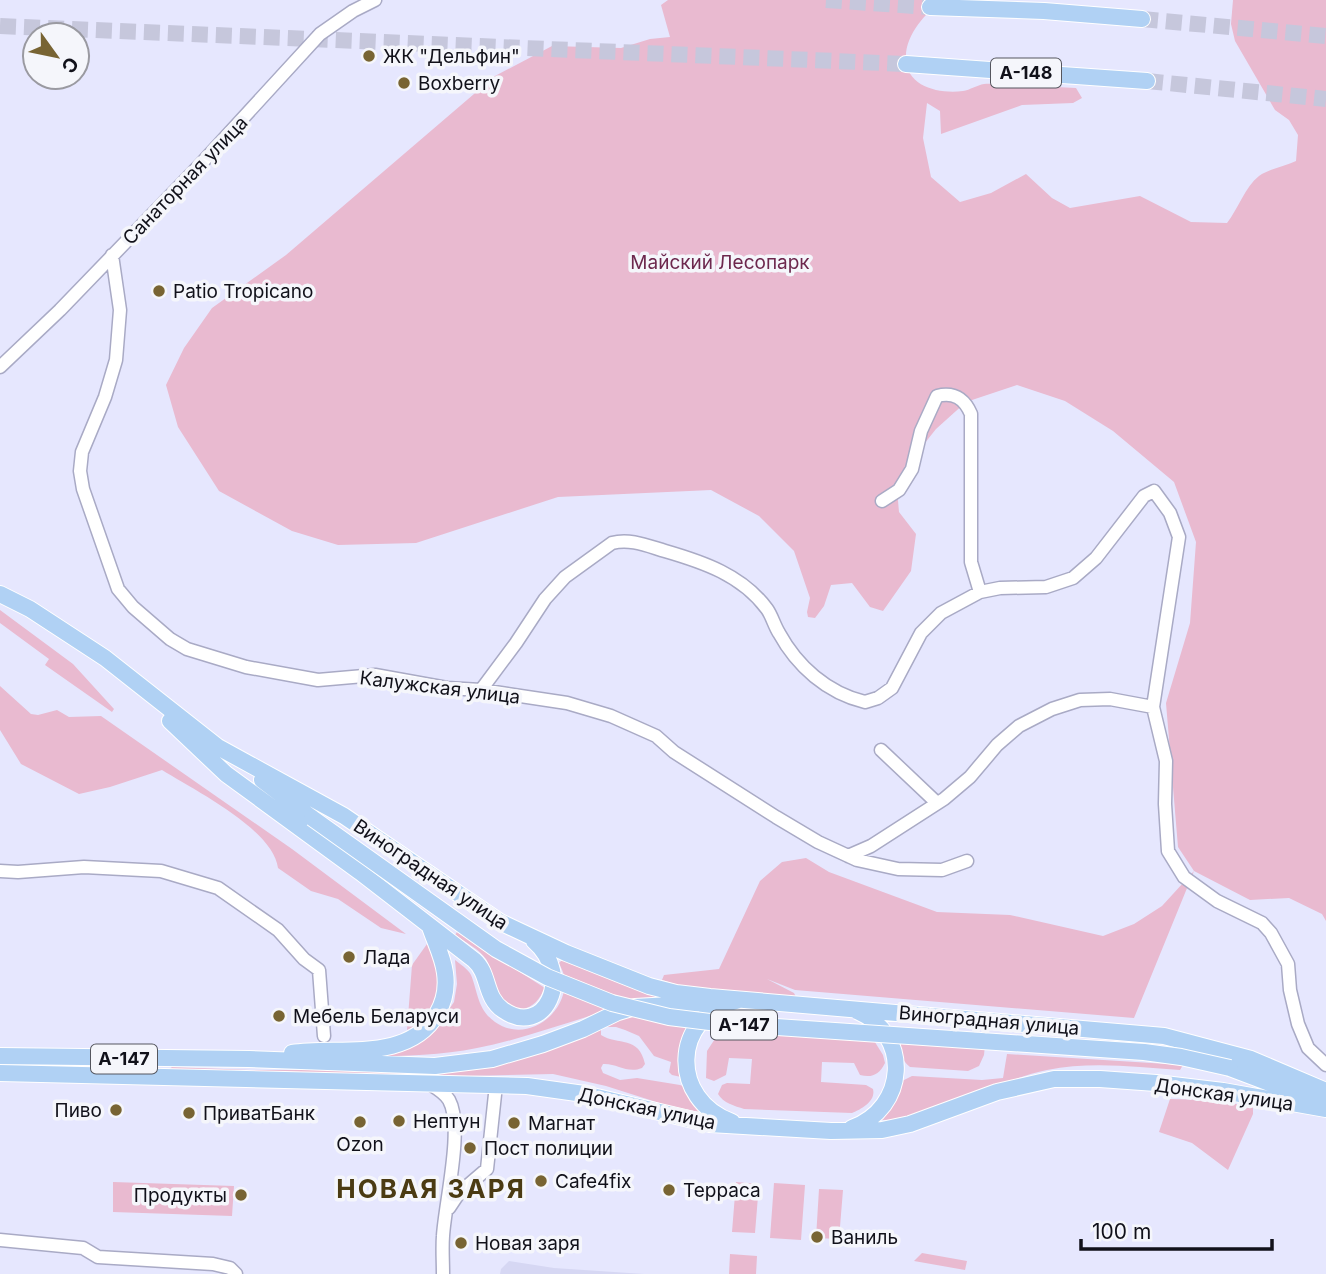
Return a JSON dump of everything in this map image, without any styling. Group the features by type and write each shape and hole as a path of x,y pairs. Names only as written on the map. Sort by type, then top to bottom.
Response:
{"main road":[{"path":"930,7 1044,11 1142,19"},
{"name":"А-148","path":"906,64 1147,81"},
{"name":"Виноградная улица","path":"0,593 105,658 218,747 344,816 500,922 649,986 676,993 1164,1036 1251,1059 1326,1091"},
{"name":"А-147","path":"105,658 226,774 360,872 482,967 488,992 497,1005 509,1014 524,1017 538,1013 547,1004 555,978 548,958 540,946 527,935"},
{"name":"А-147","path":"218,747 312,818 496,949 556,982 612,1003 669,1017 718,1023 1144,1052 1181,1057 1230,1068 1326,1101"},
{"name":"А-147","path":"248,1059 313,1050 376,1049 401,1044 423,1031 439,1012 446,987 443,962 430,927"},
{"name":"А-147","path":"0,1056 248,1059 435,1066 492,1059 543,1044 635,1007 753,1000"},
{"name":"А-147","path":"744,1124 722,1118 702,1103 690,1082 686,1059 692,1035 707,1016 728,1003 753,1000"},
{"name":"А-147","path":"831,1131 855,1127 875,1115 890,1096 896,1072 892,1048 880,1027 861,1013 838,1007"},
{"name":"Донская улица","path":"0,1073 527,1086 583,1094 699,1122 831,1131 882,1130 910,1124 1009,1088 1054,1079 1156,1083 1223,1091 1326,1109"}],"street":[{"name":"Санаторная улица","path":"0,367 60,310 199,166 320,34 374,0"},
{"name":"Калужская улица","path":"112,254 120,310 116,360 105,397 82,452 80,471 83,489 118,589 133,607 170,639 187,649 246,667 318,680 375,675 447,688 481,690 567,703 611,716 656,736 674,752 776,817 848,856 898,869 942,870 967,861"},
{"path":"882,501 898,489 912,469 921,431 937,396 948,393 959,397 971,414 971,562 980,592"},
{"path":"481,690 545,599 565,577 612,543 620,541 633,542 705,563 729,575 747,588 766,608 791,654 807,671 833,689 865,702 878,698 892,688 921,633 941,613 980,592 1000,588 1046,587 1073,578 1096,558 1144,496 1154,491 1170,513 1179,537 1153,707 1166,761 1168,851 1184,877 1217,901 1262,923 1271,933 1288,964 1290,990 1307,1048 1326,1065"},
{"path":"848,856 871,846 955,791 997,745 1019,726 1052,709 1080,700 1110,699 1153,707"},
{"path":"881,750 937,803"},
{"path":"0,871 84,867 161,872 218,888 278,930 304,959 318,970 324,1036"},
{"path":"428,1083 444,1093 453,1108 452,1167 443,1274"},
{"path":"446,1214 459,1193 485,1173 490,1160 496,1085"},
{"path":"452,1167 460,1178 472,1181"},
{"path":"0,1240 83,1248 98,1257 213,1264 230,1268 236,1274"}],"shaded area":[{"path":"509,1261 554,1268 644,1274 500,1274"}],"green space":[{"name":"Майский Лесопарк","path":"668,0 942,0 923,18 909,41 907,68 918,82 934,90 954,92 987,84 1076,88 1082,98 1073,103 1022,105 941,134 940,111 927,103 923,138 931,177 960,202 991,193 1026,174 1052,198 1070,208 1140,196 1191,222 1227,223 1259,176 1296,161 1298,135 1289,120 1275,110 1235,41 1231,24 1233,0 1326,0 1326,921 1322,914 1289,898 1250,900 1194,871 1178,847 1166,703 1190,623 1196,542 1174,482 1113,431 1065,401 1017,385 966,402 936,429 913,458 897,489 899,512 916,534 911,571 883,611 870,607 852,583 831,585 824,606 815,618 808,617 810,598 794,551 759,516 711,490 558,497 416,543 338,545 292,531 219,491 178,427 166,385 184,348 212,308 286,255 495,76 552,46 621,48 650,39 670,37 661,5"},
{"path":"0,610 73,664 114,709 112,712 45,665 49,659 0,623"},
{"path":"0,686 31,714 57,710 69,717 101,716 292,849 406,934 381,928 338,899 311,891 278,868 273,853 248,825 162,770 79,794 21,764 0,730"},
{"path":"806,858 829,872 937,912 1010,915 1103,936 1134,924 1162,906 1194,871 1134,1018 795,990 767,979 794,993 796,997 688,988 662,980 664,975 719,969 760,881 782,862"},
{"path":"457,932 545,988 536,1002 521,1009 506,1004 497,991 486,959 455,935"},
{"path":"427,944 439,967 438,992 427,1014 407,1030 412,965"},
{"path":"455,960 471,975 485,1012 506,1028 529,1028 550,1017 563,996 565,984 559,963 562,960 663,998 616,1008 524,1037 457,1052 394,1056 310,1056 419,1042 435,1030 454,1002 457,984"},
{"path":"631,1013 698,1024 681,1077 672,1075 669,1072 671,1062 654,1056 639,1036 616,1027 606,1027 601,1030 601,1035 633,1045 642,1055 645,1064 642,1068 632,1070 603,1064 603,1073 620,1080 637,1078 691,1089 710,1114 672,1107 606,1086 553,1074 424,1077 168,1070 172,1067 250,1070 437,1070"},
{"path":"722,1028 873,1039 885,1063 878,1073 868,1076 860,1075 854,1063 822,1062 821,1082 866,1085 873,1089 870,1101 852,1113 744,1109 726,1102 718,1094 722,1085 727,1083 750,1084 752,1059 729,1058 726,1075 714,1081 706,1078 707,1051"},
{"path":"902,1038 985,1045 984,1055 979,1066 968,1071 910,1067 902,1054"},
{"path":"1007,1054 1183,1065 1180,1070 1097,1065 1047,1070 1027,1075 943,1108 900,1119 879,1120 902,1081 912,1076 982,1080 1003,1078"},
{"path":"1170,1099 1213,1100 1253,1107 1253,1114 1228,1170 1192,1143 1159,1132"},
{"path":"113,1182 234,1186 232,1216 113,1212"},
{"path":"736,1182 759,1184 755,1233 732,1232"},
{"path":"774,1183 805,1185 801,1240 770,1238"},
{"path":"819,1189 843,1190 839,1239 816,1238"},
{"path":"922,1253 967,1261 965,1270 914,1261"},
{"path":"730,1254 757,1256 756,1274 729,1274"}],"tunnel":[{"path":"826,0 930,7"},
{"path":"1142,19 1326,36"},
{"path":"0,26 906,64"},
{"path":"1147,81 1326,99"}],"place":[{"name":"ЖК \"Дельфин\"","path":"369,56"},
{"name":"Boxberry","path":"404,83"},
{"name":"Patio Tropicano","path":"159,291"},
{"name":"Лада","path":"349,957"},
{"name":"Мебель Беларуси","path":"279,1016"},
{"name":"Пиво","path":"116,1110"},
{"name":"ПриватБанк","path":"189,1113"},
{"name":"Нептун","path":"399,1121"},
{"name":"Ozon","path":"360,1122"},
{"name":"Магнат","path":"514,1123"},
{"name":"Пост полиции","path":"470,1148"},
{"name":"Cafe4fix","path":"541,1181"},
{"name":"Терраса","path":"669,1190"},
{"name":"Продукты","path":"241,1195"},
{"name":"Ваниль","path":"817,1237"},
{"name":"Новая заря","path":"461,1243"}],"district":[{"name":"НОВАЯ ЗАРЯ","path":"431,1189"}]}
